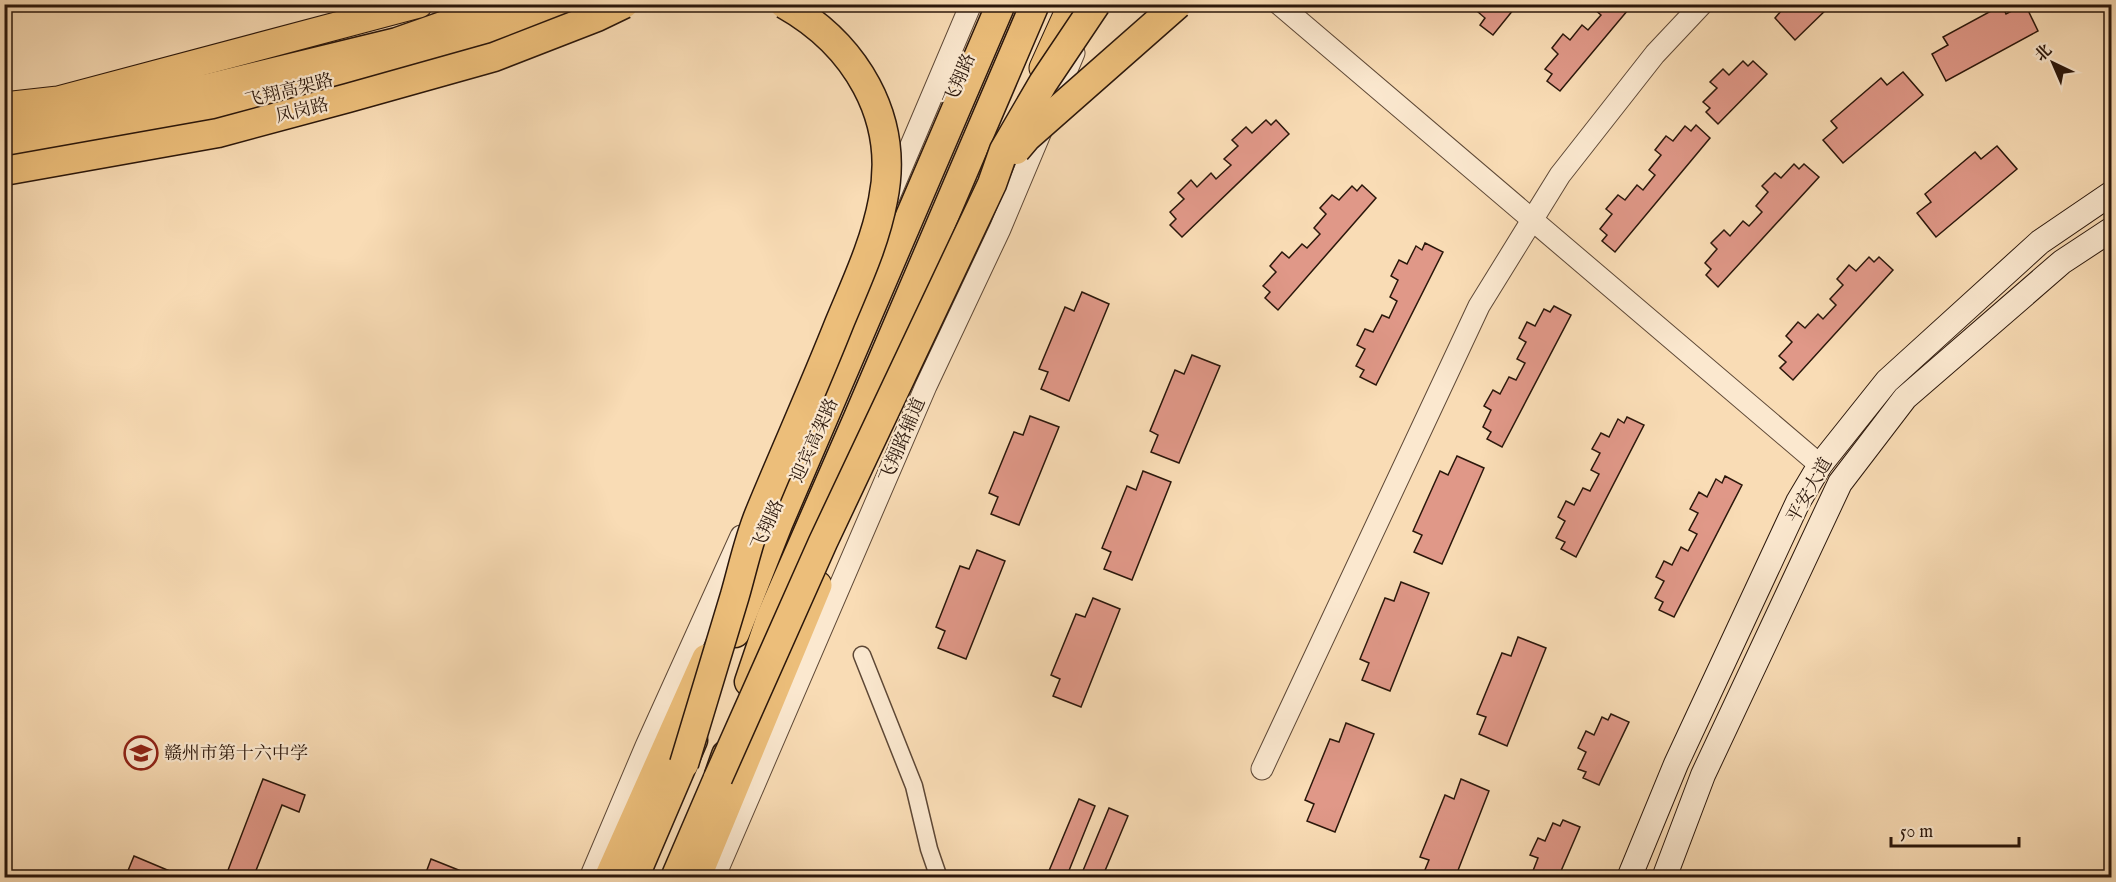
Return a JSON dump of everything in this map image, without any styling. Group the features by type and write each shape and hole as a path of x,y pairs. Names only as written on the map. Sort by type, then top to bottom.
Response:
{"highway":[{"path":"253,76 329,45 460,4"},
{"name":"飞翔高架路","path":"4,128 208,88 397,42 505,4"},
{"name":"飞翔高架路","path":"4,152 284,93 472,39 566,4"},
{"path":"4,171 218,133 494,57 594,11 624,4"},
{"path":"594,11 637,4"},
{"path":"684,764 759,515 869,253 883,199 886,167 885,139 876,106 863,78 846,53 825,32 807,17 784,4"},
{"path":"986,39 992,4"},
{"name":"迎宾高架路","path":"634,878 684,764 778,524 1001,4"},
{"name":"迎宾高架路","path":"675,878 718,778 771,617 1035,4"},
{"path":"718,778 823,542 992,183 1004,150 1043,83 1095,4"},
{"path":"992,183 1027,137 1178,4"}],"main road":[{"name":"飞翔路","path":"608,878 668,741 843,359 992,4"},
{"path":"697,878 901,384 1072,4"},
{"path":"4,106 58,100 407,6"},
{"name":"凤岗路","path":"4,185 362,95 594,11"},
{"name":"平安大道","path":"1629,878 1681,753 1798,502 1820,465 1887,381 2040,242 2112,194"},
{"name":"平安大道","path":"1664,878 1703,776 1840,483 1905,398 2062,262 2112,229"}],"street":[{"path":"590,878 646,746 824,353 971,4"},
{"name":"飞翔路辅道","path":"714,878 926,386 1000,229 1095,4"},
{"path":"1279,4 1820,465"},
{"path":"1262,769 1479,306 1560,174 1655,54 1702,4"},
{"path":"862,655 914,786 929,849 939,878"}],"building":[{"path":"1484,4 1518,4 1493,35 1480,25 1485,18 1478,12"},
{"path":"1598,4 1633,4 1560,91 1547,81 1552,74 1545,69 1558,54 1552,48 1563,34 1570,40 1582,25 1588,30 1601,15 1594,9"},
{"path":"1787,4 1832,4 1795,40 1775,18"},
{"path":"2025,4 2038,31 1946,81 1932,54 1948,45 1943,37 2002,5 2006,14"},
{"path":"1743,61 1748,66 1753,61 1767,74 1718,124 1706,112 1710,108 1703,102 1717,88 1710,82 1723,69 1729,75"},
{"path":"1903,72 1923,95 1843,163 1823,140 1837,128 1831,121 1881,78 1887,85"},
{"path":"1266,120 1271,125 1276,120 1289,134 1182,237 1170,225 1176,219 1170,212 1184,199 1178,193 1191,180 1197,187 1211,173 1216,179 1231,165 1224,159 1238,146 1232,140 1246,127 1252,133"},
{"path":"1696,125 1710,138 1615,252 1602,241 1607,235 1600,229 1612,214 1606,209 1618,195 1625,200 1637,185 1643,190 1655,175 1649,170 1661,155 1655,150 1666,136 1673,141 1685,126 1691,131"},
{"path":"1997,146 2017,169 1936,237 1917,213 1931,202 1925,194 1975,152 1981,159"},
{"path":"1794,164 1799,169 1804,164 1819,177 1718,287 1706,275 1711,269 1705,263 1717,249 1711,243 1724,230 1730,236 1743,221 1749,226 1762,212 1756,206 1768,192 1762,186 1775,173 1781,178"},
{"path":"1362,185 1376,198 1278,310 1265,298 1270,292 1263,286 1276,272 1270,266 1282,252 1289,258 1302,244 1307,248 1320,234 1314,228 1326,214 1320,208 1332,195 1339,200 1352,186 1357,191"},
{"path":"1425,243 1443,252 1376,385 1360,377 1364,370 1356,366 1365,349 1357,345 1365,329 1373,332 1382,315 1389,318 1397,301 1390,297 1398,280 1391,276 1399,260 1407,264 1416,246 1422,250"},
{"path":"1869,257 1874,262 1879,257 1893,270 1793,380 1780,368 1786,362 1779,356 1792,342 1786,336 1798,322 1805,328 1818,314 1823,319 1836,305 1830,299 1843,285 1837,279 1849,265 1856,271"},
{"path":"1082,292 1109,304 1069,401 1041,389 1048,372 1039,369 1065,307 1074,311"},
{"path":"1554,306 1571,315 1502,447 1487,439 1491,432 1483,427 1491,410 1484,406 1493,390 1500,394 1509,377 1516,380 1525,363 1517,359 1526,342 1519,338 1527,322 1535,326 1544,309 1550,312"},
{"path":"1192,355 1220,366 1179,463 1151,452 1158,435 1150,431 1175,370 1184,374"},
{"path":"1030,416 1059,427 1019,525 991,514 998,497 989,493 1014,432 1023,435"},
{"path":"1627,417 1644,425 1576,557 1561,549 1565,542 1556,538 1565,521 1558,517 1566,501 1574,505 1583,488 1590,491 1599,474 1591,470 1600,453 1592,449 1601,433 1609,437 1618,419 1624,423"},
{"path":"1457,456 1484,468 1442,564 1414,552 1422,535 1413,531 1440,471 1448,475"},
{"path":"1143,471 1171,482 1132,580 1104,569 1111,552 1102,548 1127,486 1136,490"},
{"path":"1725,476 1742,485 1674,617 1659,610 1663,602 1655,598 1664,581 1656,577 1664,561 1672,565 1681,547 1688,551 1697,534 1689,530 1698,513 1690,509 1699,492 1707,497 1716,479 1722,483"},
{"path":"977,550 1005,561 966,659 938,648 945,631 936,627 960,566 969,569"},
{"path":"1401,582 1429,593 1390,691 1362,680 1369,663 1360,659 1385,598 1394,601"},
{"path":"1093,598 1120,609 1081,707 1053,696 1060,679 1051,675 1076,614 1085,617"},
{"path":"1518,637 1546,648 1507,746 1479,734 1486,717 1477,714 1502,653 1511,656"},
{"path":"1611,714 1629,722 1599,785 1583,778 1586,772 1578,769 1586,752 1578,748 1586,731 1594,735 1602,717 1608,720"},
{"path":"1346,723 1374,734 1335,832 1307,821 1314,804 1305,800 1330,739 1339,742"},
{"path":"263,779 305,795 299,812 282,805 253,878 225,878"},
{"path":"1461,779 1489,791 1455,878 1422,877 1429,860 1420,857 1445,795 1454,799"},
{"path":"1079,799 1095,806 1066,878 1046,878"},
{"path":"1109,808 1128,816 1102,878 1093,878 1082,873"},
{"path":"1563,820 1580,827 1558,878 1531,876 1538,858 1530,855 1538,838 1545,841 1553,823 1560,826"},
{"path":"134,856 172,872 170,878 125,878"},
{"path":"431,859 466,873 464,878 424,878"}],"place":[{"name":"赣州市第十六中学","path":"141,753"}]}
